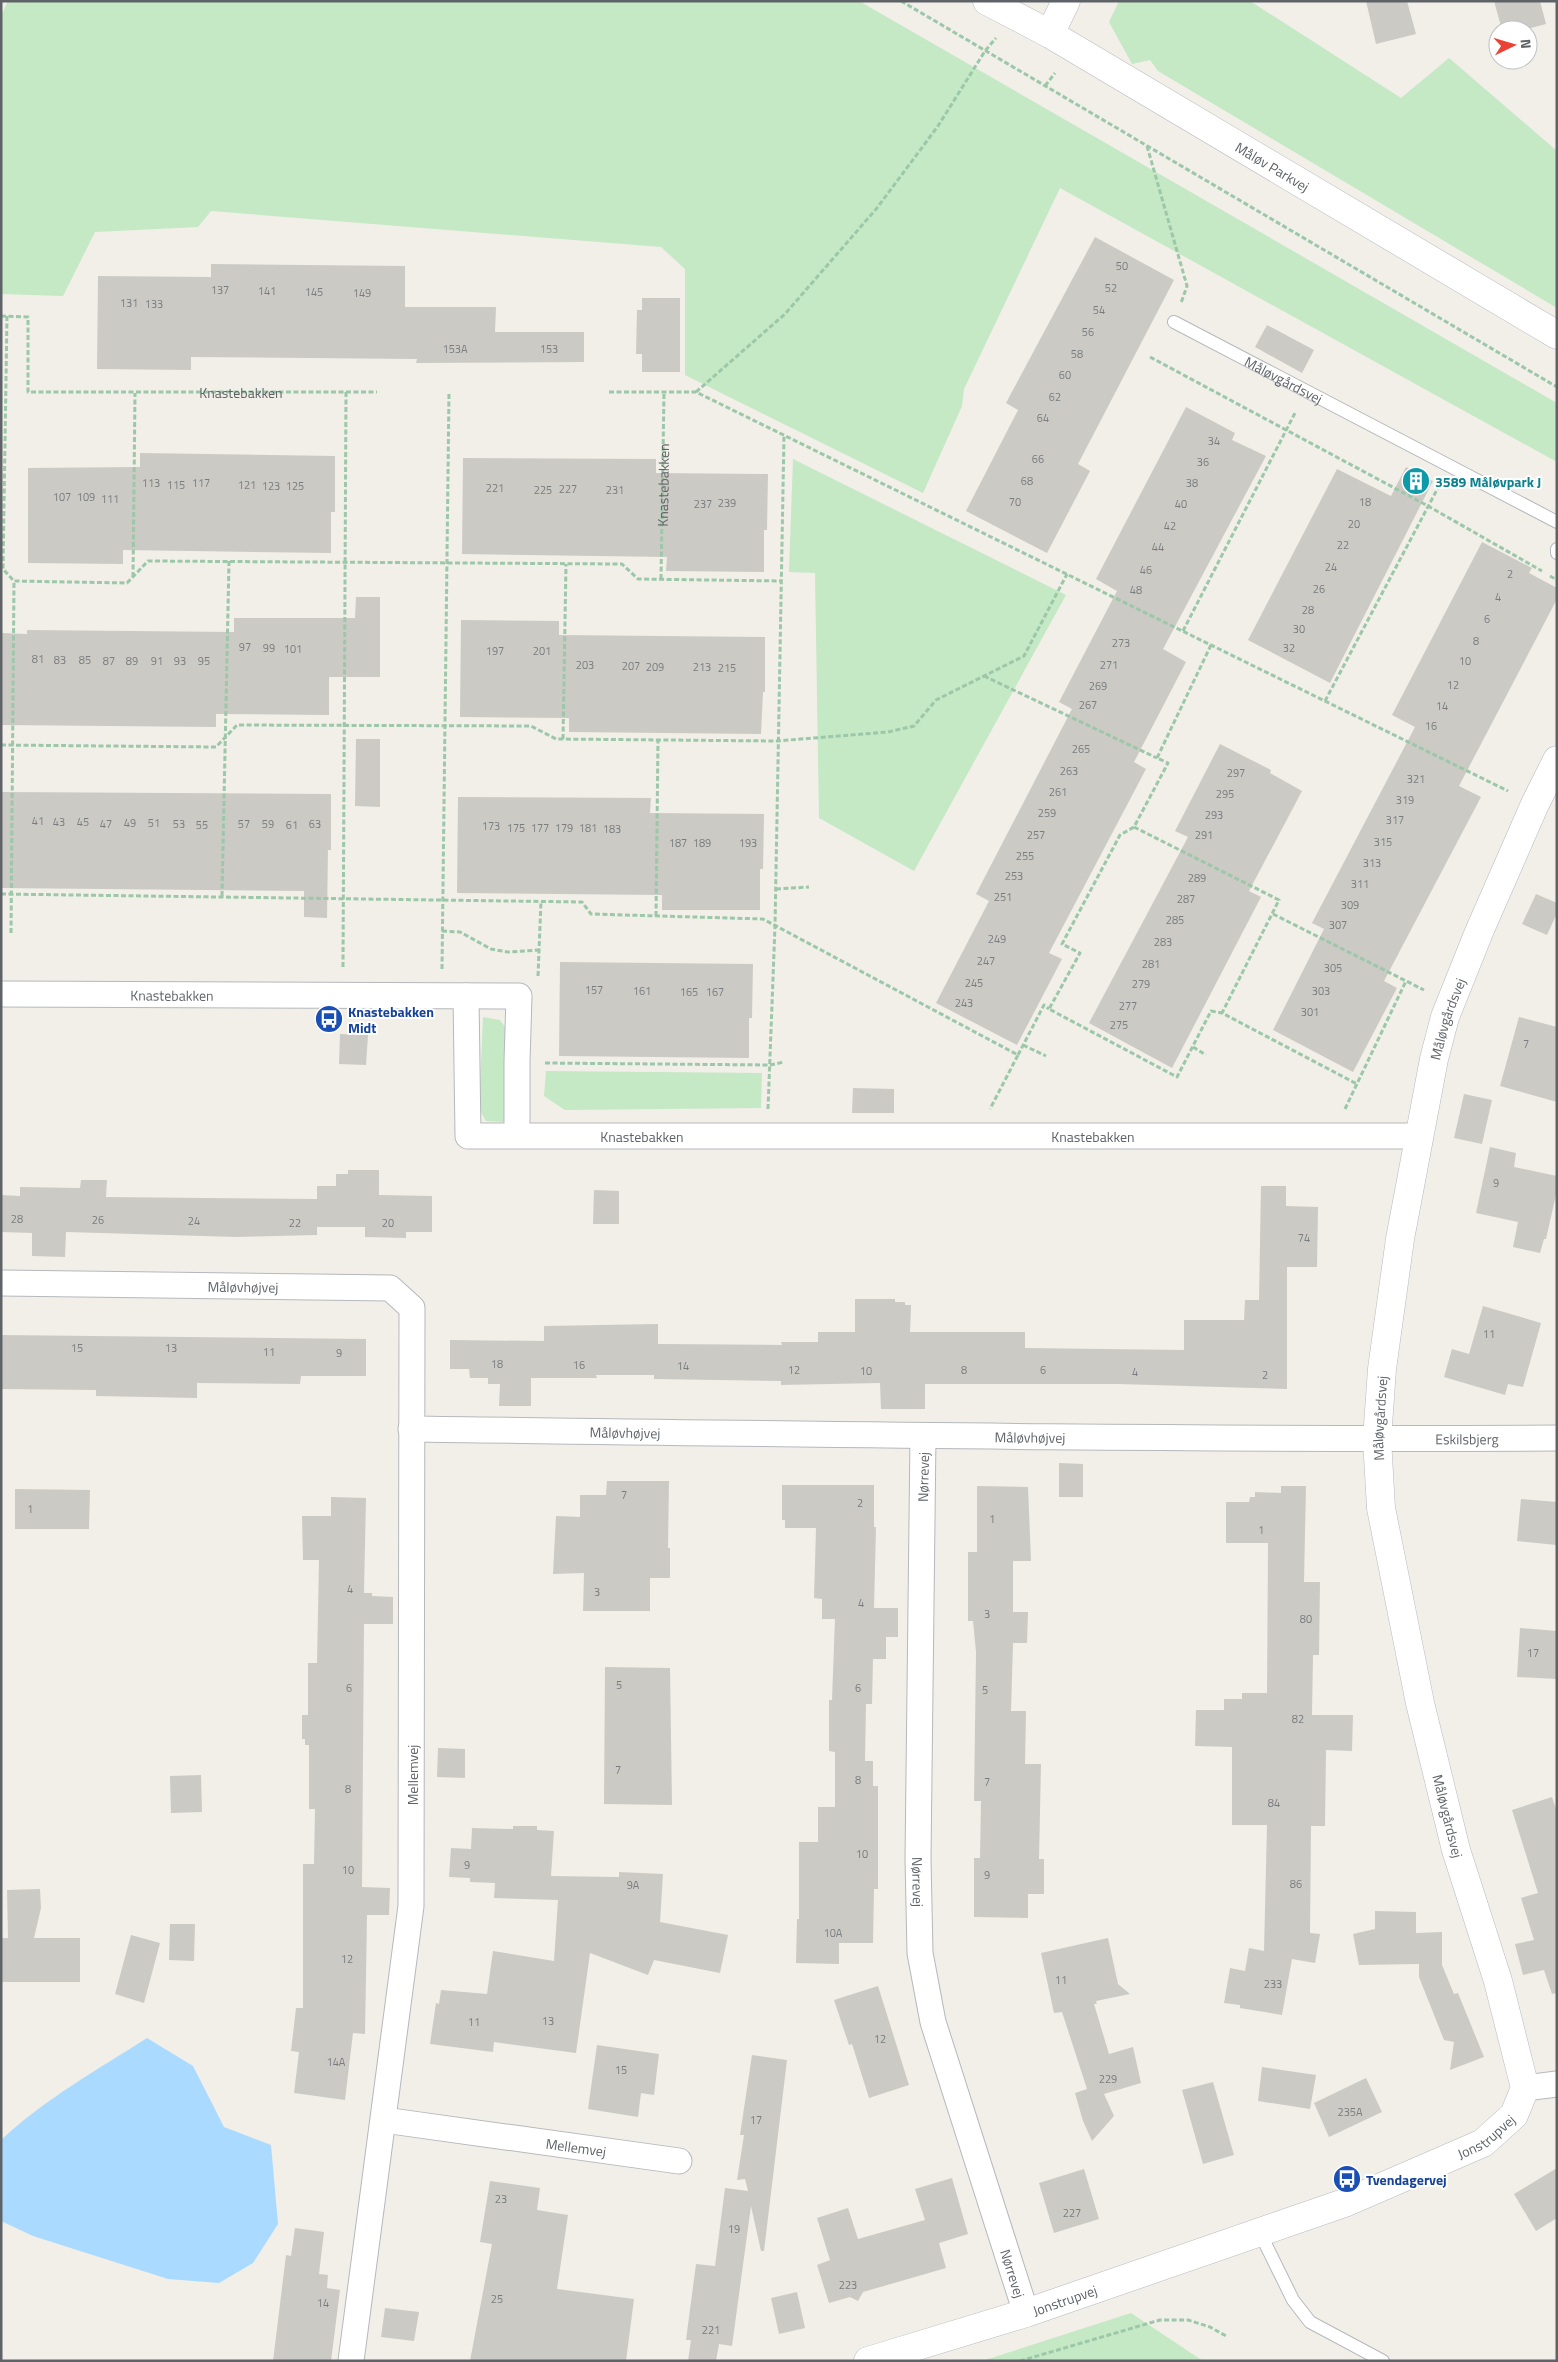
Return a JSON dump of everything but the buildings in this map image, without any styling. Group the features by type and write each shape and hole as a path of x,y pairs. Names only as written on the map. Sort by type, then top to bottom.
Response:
{"street":[{"name":"Måløv Parkvej","path":"988,1 1050,34 1557,335"},
{"path":"1050,34 1066,1"},
{"name":"Måløvgårdsvej","path":"1525,2088 1498,1981 1456,1850 1420,1703 1381,1508 1377,1439 1384,1350 1403,1222 1434,1059 1451,1003 1478,932 1535,804 1557,760"},
{"name":"Knastebakken","path":"1,994 519,996 516,1062 517,1136"},
{"name":"Knastebakken","path":"453,996 468,1136 1420,1136"},
{"name":"Måløvhøjvej","path":"1,1283 390,1288 412,1308 411,1429 923,1436 1377,1439"},
{"name":"Mellemvej","path":"351,2361 411,1906 411,1429"},
{"name":"Nørrevej","path":"923,1436 918,1849 920,1953 933,2022 1026,2313"},
{"name":"Eskilsbjerg","path":"1377,1439 1557,1438"},
{"path":"1525,2088 1557,2084"},
{"name":"Jonstrupvej","path":"868,2361 1026,2313 1346,2202 1483,2143 1514,2115 1525,2088"},
{"name":"Mellemvej","path":"384,2120 679,2161"}],"lane":[{"name":"Måløvgårdsvej","path":"1174,322 1557,522"},
{"path":"1260,2233 1293,2300 1310,2322 1383,2361"}],"path":[{"path":"901,1 1557,387"},
{"path":"696,392 785,314 877,208 938,126 985,51"},
{"path":"1146,145 1187,286 1174,322"},
{"name":"Knastebakken","path":"1,316 28,317 28,392 377,392"},
{"path":"7,316 2,569 14,581 127,583 148,561 622,564 638,579 781,581"},
{"path":"1150,357 1428,506 1557,580"},
{"path":"1183,631 1307,391"},
{"path":"343,996 346,392"},
{"path":"448,392 442,931 453,996"},
{"path":"609,392 696,392 1535,804"},
{"name":"Knastebakken","path":"661,579 664,392"},
{"path":"133,577 134,393"},
{"path":"767,1136 776,889 777,742 784,435"},
{"path":"1325,701 1449,466"},
{"path":"222,896 229,561"},
{"path":"563,739 566,564"},
{"path":"1,744 216,747 237,725 531,726 556,739 777,742 888,732 914,726 936,700 1024,656 1067,574"},
{"path":"11,933 14,581"},
{"path":"1157,758 1211,645"},
{"path":"984,676 1168,763 1134,827 1120,834 1062,944 1080,953 1049,1008"},
{"path":"656,916 658,740"},
{"path":"1134,827 1279,900 1222,1013"},
{"path":"776,889 809,887"},
{"path":"1,894 582,902 591,914 763,919 1018,1055"},
{"path":"538,986 541,901"},
{"path":"1273,914 1451,1003"},
{"path":"442,931 460,932 491,949 508,952 539,950"},
{"path":"1332,1136 1406,981"},
{"path":"976,1136 1044,1005 1177,1077 1211,1011 1222,1013 1357,1084"},
{"path":"1023,1045 1046,1056"},
{"path":"1193,1046 1206,1055"},
{"path":"516,1062 770,1065 784,1062"},
{"path":"1020,2361 1160,2320 1188,2320 1210,2327 1228,2337"}],"green space":[{"path":"8,1 859,1 1557,403 1557,462 1060,188 964,389 962,406 923,493 685,375 685,269 661,247 211,211 198,227 95,232 63,296 1,294 1,16"},
{"path":"1119,1 1250,1 1401,98 1449,58 1557,151 1557,308 1158,71 1150,60 1132,64 1109,22"},
{"path":"793,459 1066,595 914,871 819,818 815,573 789,572"},
{"path":"483,1017 500,1020 508,1031 504,1122 486,1121 479,1109"},
{"path":"546,1071 762,1073 761,1108 565,1110 544,1096"},
{"path":"1131,2313 1203,2361 982,2361"}],"water":[{"path":"147,2038 193,2066 224,2127 271,2145 278,2224 253,2263 219,2283 168,2279 33,2236 1,2221 1,2140 53,2098"}],"place":[{"name":"3589 Måløvpark J","path":"1416,481"},
{"name":"Knastebakken Midt","path":"329,1019"},
{"name":"Tvendagervej","path":"1347,2179"}]}
